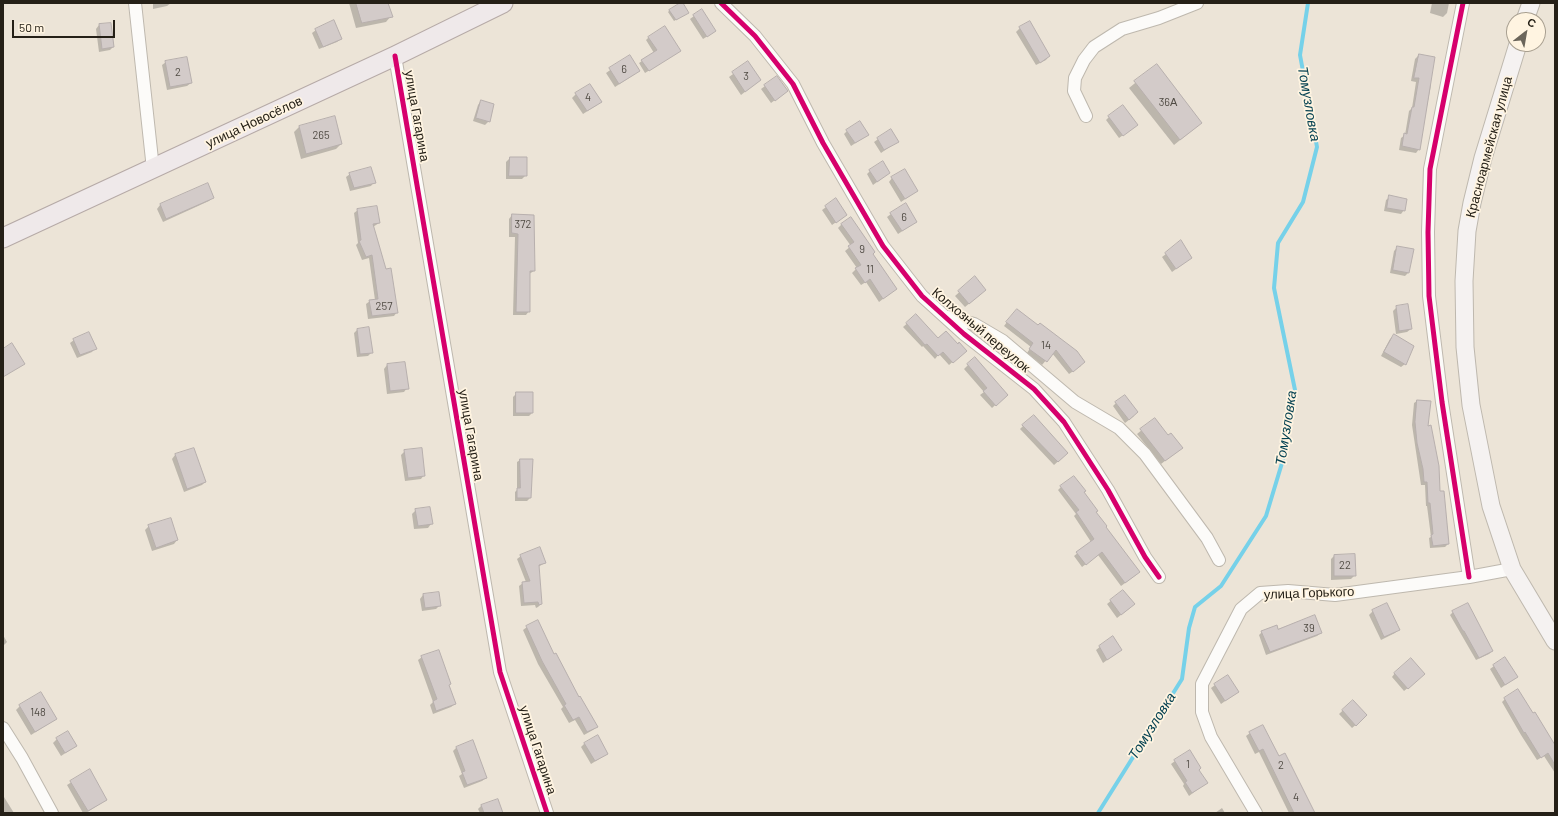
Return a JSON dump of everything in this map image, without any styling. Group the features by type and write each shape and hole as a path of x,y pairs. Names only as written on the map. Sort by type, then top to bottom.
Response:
{"main road":[{"name":"улица Новосёлов","path":"3,238 395,56 503,3"},
{"name":"Красноармейская улица","path":"1516,52 1484,158 1472,203 1467,231 1464,281 1465,348 1471,405 1491,506 1512,569 1555,641"}],"street":[{"path":"135,3 153,169"},
{"name":"Колхозный переулок","path":"721,3 755,36 793,84 823,143 883,246 922,296 964,334 1034,389 1064,422 1108,490 1145,557 1159,578"},
{"path":"1086,116 1074,91 1075,78 1084,60 1094,47 1122,29 1159,18 1197,3"},
{"path":"1463,3 1430,169 1428,232 1429,296 1442,402 1469,577"},
{"name":"улица Гагарина","path":"395,56 500,672 547,813"},
{"name":"Колхозный переулок","path":"944,316 974,324 1003,341 1075,402 1119,428 1145,454 1207,538 1219,560"},
{"name":"улица Горького","path":"1256,813 1211,736 1202,712 1202,684 1241,609 1260,593 1288,591 1335,595 1469,577 1512,569"},
{"path":"3,728 22,758 52,813"}],"building":[{"path":"356,3 388,3 393,17 362,23"},
{"path":"680,3 683,3 689,13 676,20 669,10"},
{"path":"702,9 716,31 707,37 693,15"},
{"path":"334,20 342,39 323,47 315,29"},
{"path":"1030,21 1050,56 1040,63 1019,27"},
{"path":"111,23 114,47 102,49 99,24"},
{"path":"665,26 681,51 649,71 641,60 657,50 648,37"},
{"path":"1419,54 1435,57 1420,150 1402,146 1404,133 1407,134 1412,107 1414,107 1419,78 1414,78"},
{"path":"630,55 640,71 619,84 609,68"},
{"path":"187,57 192,83 170,87 165,61"},
{"path":"748,61 761,80 745,92 732,72"},
{"path":"1157,64 1202,123 1180,140 1134,81"},
{"path":"777,76 788,91 775,101 764,85"},
{"path":"590,84 602,102 587,111 575,93"},
{"path":"481,100 494,104 490,122 476,118"},
{"path":"1123,105 1138,125 1123,136 1108,116"},
{"path":"335,116 342,144 306,154 299,126"},
{"path":"860,121 869,135 855,143 846,130"},
{"path":"891,129 899,142 884,150 877,138"},
{"path":"510,157 527,157 527,176 509,176"},
{"path":"883,161 890,173 877,182 869,170"},
{"path":"371,167 376,183 354,188 349,173"},
{"path":"905,169 918,191 905,199 891,177"},
{"path":"208,183 214,198 166,219 160,204"},
{"path":"1389,195 1407,199 1405,211 1387,208"},
{"path":"836,198 847,215 836,223 825,206"},
{"path":"906,203 917,222 902,231 890,213"},
{"path":"377,206 380,223 373,224 386,269 391,268 398,313 372,316 369,300 378,299 372,255 366,257 359,241 361,240 357,209"},
{"path":"512,214 534,215 535,271 530,271 530,312 516,312 518,234 512,233"},
{"path":"851,217 875,252 873,254 897,289 883,299 870,279 865,283 855,268 861,265 848,246 854,242 841,224"},
{"path":"1181,240 1192,258 1176,269 1165,253"},
{"path":"1397,246 1414,249 1409,273 1393,270"},
{"path":"975,276 986,290 969,304 958,291"},
{"path":"1408,304 1412,329 1399,331 1396,306"},
{"path":"1017,309 1038,325 1040,323 1077,351 1085,362 1073,372 1056,350 1047,362 1029,349 1033,343 1006,322"},
{"path":"916,314 938,338 946,331 967,351 953,363 943,352 938,356 927,344 925,345 906,323"},
{"path":"369,327 373,353 360,354 357,329"},
{"path":"89,332 97,349 80,355 73,339"},
{"path":"1394,334 1414,346 1406,365 1384,352"},
{"path":"12,343 25,364 3,377 3,349"},
{"path":"975,357 1008,395 996,406 983,391 987,388 967,364"},
{"path":"405,362 409,389 390,391 387,364"},
{"path":"516,392 533,392 533,413 516,413"},
{"path":"1125,395 1138,412 1129,420 1115,402"},
{"path":"1417,400 1431,401 1428,426 1431,425 1439,466 1440,491 1444,491 1449,544 1433,546 1427,482 1424,482 1423,469 1417,443 1415,422"},
{"path":"1034,415 1068,453 1058,462 1022,425"},
{"path":"1155,418 1168,435 1171,433 1183,448 1165,461 1140,429"},
{"path":"194,448 206,482 187,489 175,454"},
{"path":"422,448 425,476 408,478 404,450"},
{"path":"520,459 533,459 531,498 517,498 517,488 520,488"},
{"path":"1074,476 1086,491 1084,492 1098,511 1096,512 1107,526 1106,527 1140,572 1125,583 1102,552 1086,565 1076,552 1094,539 1076,512 1079,510 1060,486"},
{"path":"430,507 433,524 418,526 415,509"},
{"path":"171,518 178,540 156,548 148,525"},
{"path":"540,547 546,563 539,565 542,604 539,605 538,602 524,603 522,582 530,581 520,555"},
{"path":"1355,554 1356,576 1334,576 1334,555"},
{"path":"1123,590 1135,604 1121,615 1110,600"},
{"path":"439,592 441,606 425,608 423,594"},
{"path":"1387,603 1400,630 1384,637 1372,610"},
{"path":"1468,603 1493,651 1479,658 1452,611"},
{"path":"1315,615 1322,633 1270,652 1261,631 1277,625 1278,629"},
{"path":"538,620 554,654 556,653 579,697 580,696 598,727 587,732 579,717 573,720 564,705 566,704 542,661 526,626"},
{"path":"1113,636 1122,650 1107,660 1099,646"},
{"path":"439,650 451,684 449,685 456,704 436,711 433,701 437,699 421,656"},
{"path":"1505,657 1518,677 1505,685 1493,665"},
{"path":"1411,658 1425,674 1408,689 1394,673"},
{"path":"1228,675 1239,692 1225,701 1214,684"},
{"path":"1518,689 1533,713 1535,712 1555,745 1555,765 1548,753 1541,758 1525,732 1524,733 1504,698"},
{"path":"41,692 57,719 35,732 19,705"},
{"path":"1353,700 1367,715 1356,726 1342,710"},
{"path":"1263,725 1279,756 1285,753 1315,813 1294,813 1263,749 1259,751 1249,732"},
{"path":"68,731 77,746 65,753 56,738"},
{"path":"598,735 608,754 595,761 584,743"},
{"path":"473,740 487,778 467,785 462,772 465,771 456,747"},
{"path":"1190,750 1201,768 1199,770 1208,783 1192,793 1185,782 1187,781 1174,760"},
{"path":"90,769 107,800 88,811 70,781"},
{"path":"498,799 503,813 484,813 481,805"}],"waterway":[{"name":"Томузловка","path":"1098,813 1182,679 1189,628 1195,607 1221,586 1266,516 1282,463 1295,390 1274,288 1278,243 1303,202 1317,147 1300,55 1308,3"}],"cycle path":[{"path":"721,3 755,36 793,84 823,143 883,246 922,296 964,334 1034,389 1064,422 1108,490 1145,557 1159,577"},
{"path":"1463,3 1430,169 1428,232 1429,296 1442,402 1469,577"},
{"path":"395,56 500,672 547,813"}]}
